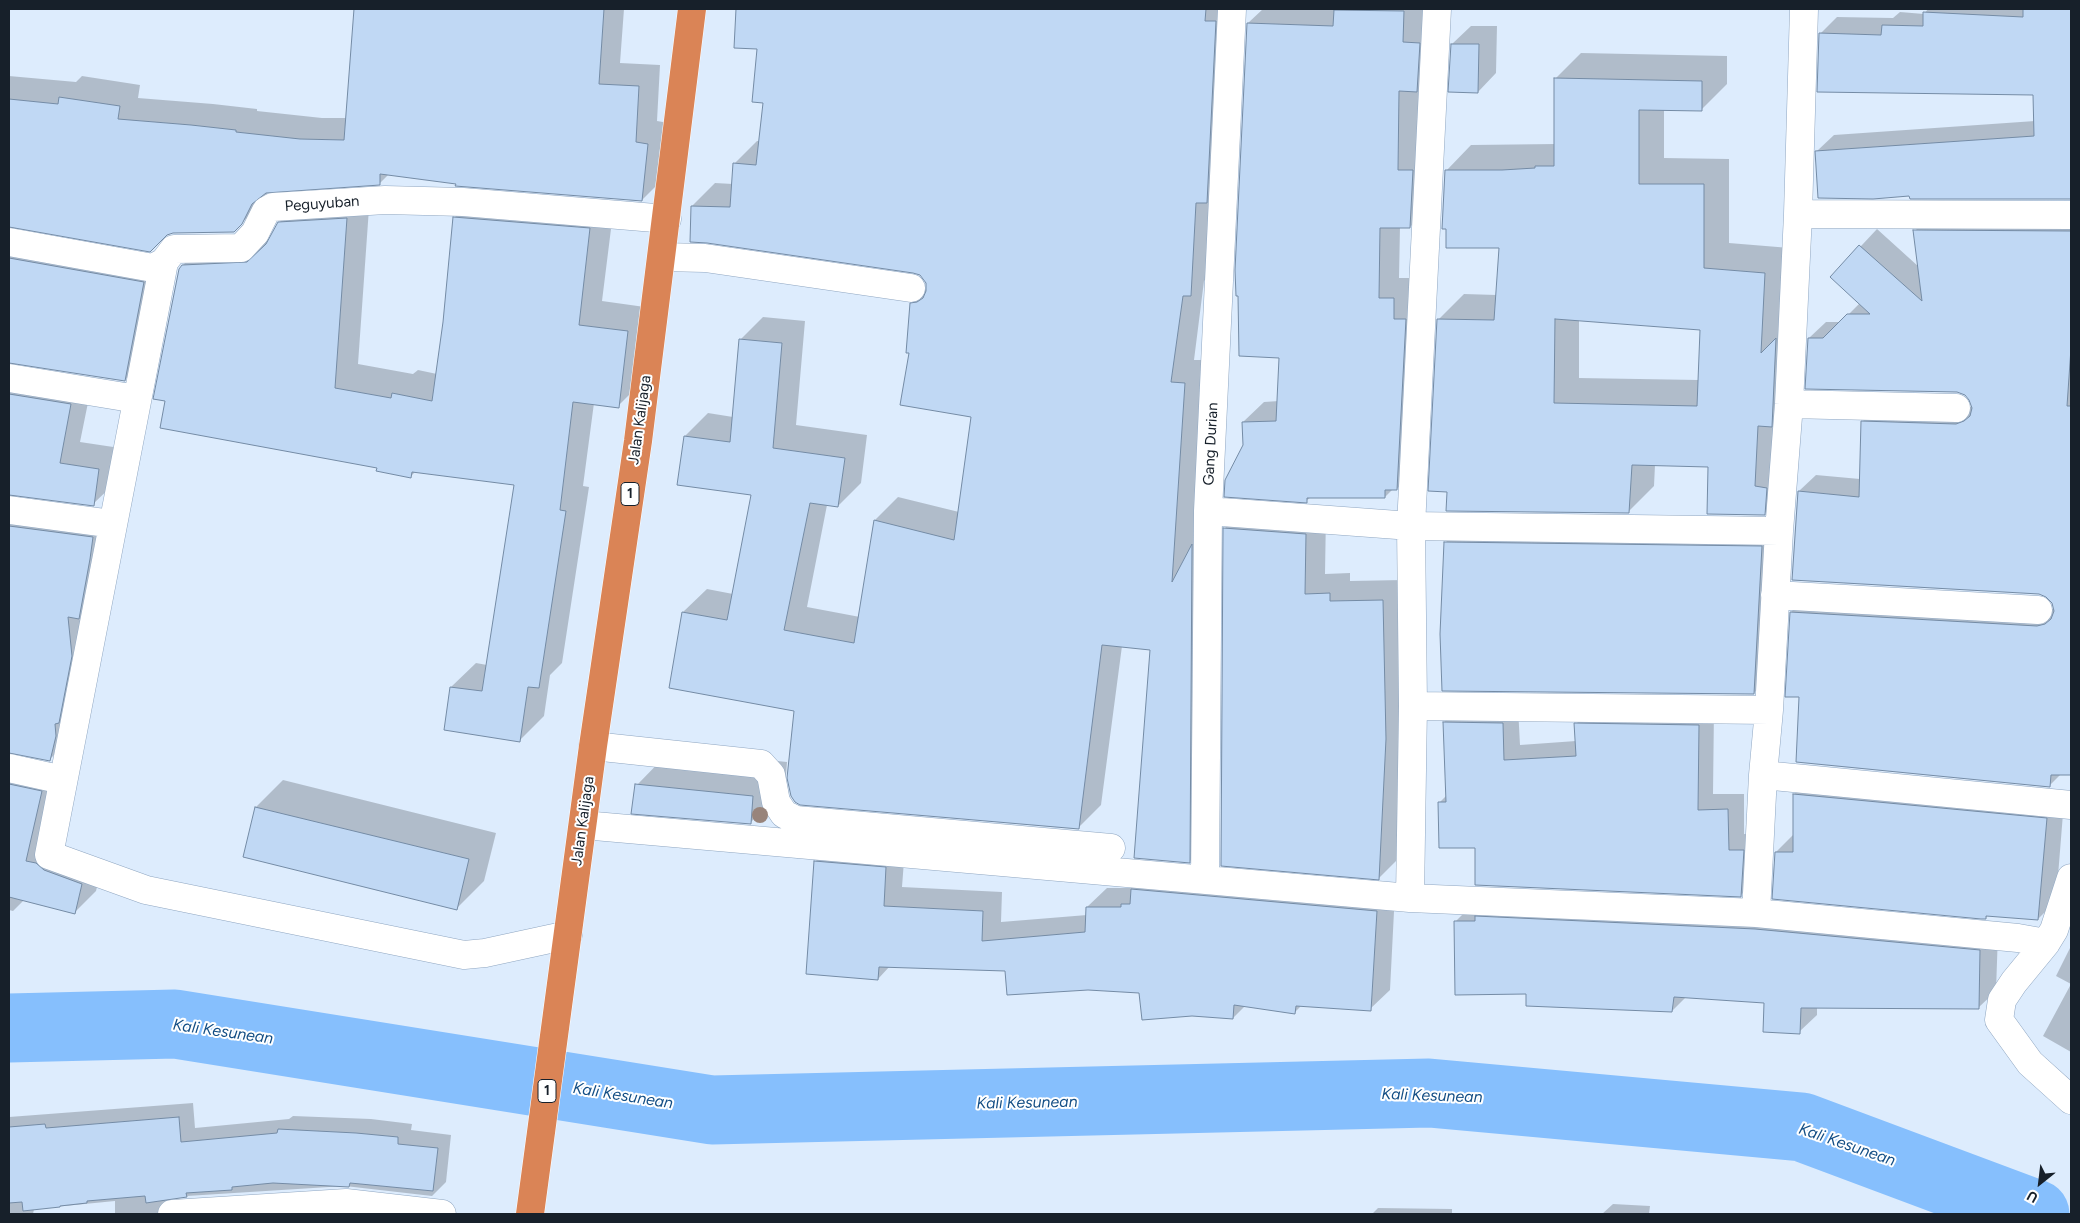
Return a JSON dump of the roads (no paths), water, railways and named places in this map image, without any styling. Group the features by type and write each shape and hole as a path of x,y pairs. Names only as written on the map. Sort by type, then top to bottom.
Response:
{"highway":[{"name":"Jalan Kalijaga","path":"531,1208 638,441 692,9"}],"street":[{"name":"Gang Durian","path":"1205,879 1208,511 1232,9"},
{"path":"1410,898 1413,706 1411,526 1436,9"},
{"path":"1756,913 1762,775 1769,710 1779,531 1789,404 1798,214 1804,9"},
{"name":"Peguyuban","path":"9,242 153,268 164,262 174,248 241,248 255,234 266,211 273,207 385,200 463,202 667,219"},
{"path":"1798,214 2071,215"},
{"path":"662,257 705,258 910,288"},
{"path":"164,262 49,855 146,890 464,955 485,953 568,935"},
{"path":"9,378 137,399"},
{"path":"1789,404 1956,408"},
{"path":"9,510 113,524"},
{"path":"1208,511 1411,526 1779,531"},
{"path":"1775,595 2038,610"},
{"path":"1413,706 1769,710"},
{"path":"594,746 761,764 771,775 776,802 784,814 796,820 1111,848"},
{"path":"9,768 63,780"},
{"path":"1762,775 2071,805"},
{"path":"583,826 1410,898 1756,913 2018,938 2057,937"},
{"path":"2071,878 2057,937 2014,982 2002,1000 1999,1020 2030,1064 2071,1100"},
{"path":"172,1214 346,1203 442,1214"}],"waterway":[{"name":"Kali Kesunean","path":"9,1028 175,1024 712,1110 1429,1093 1802,1127 2035,1214"}]}
